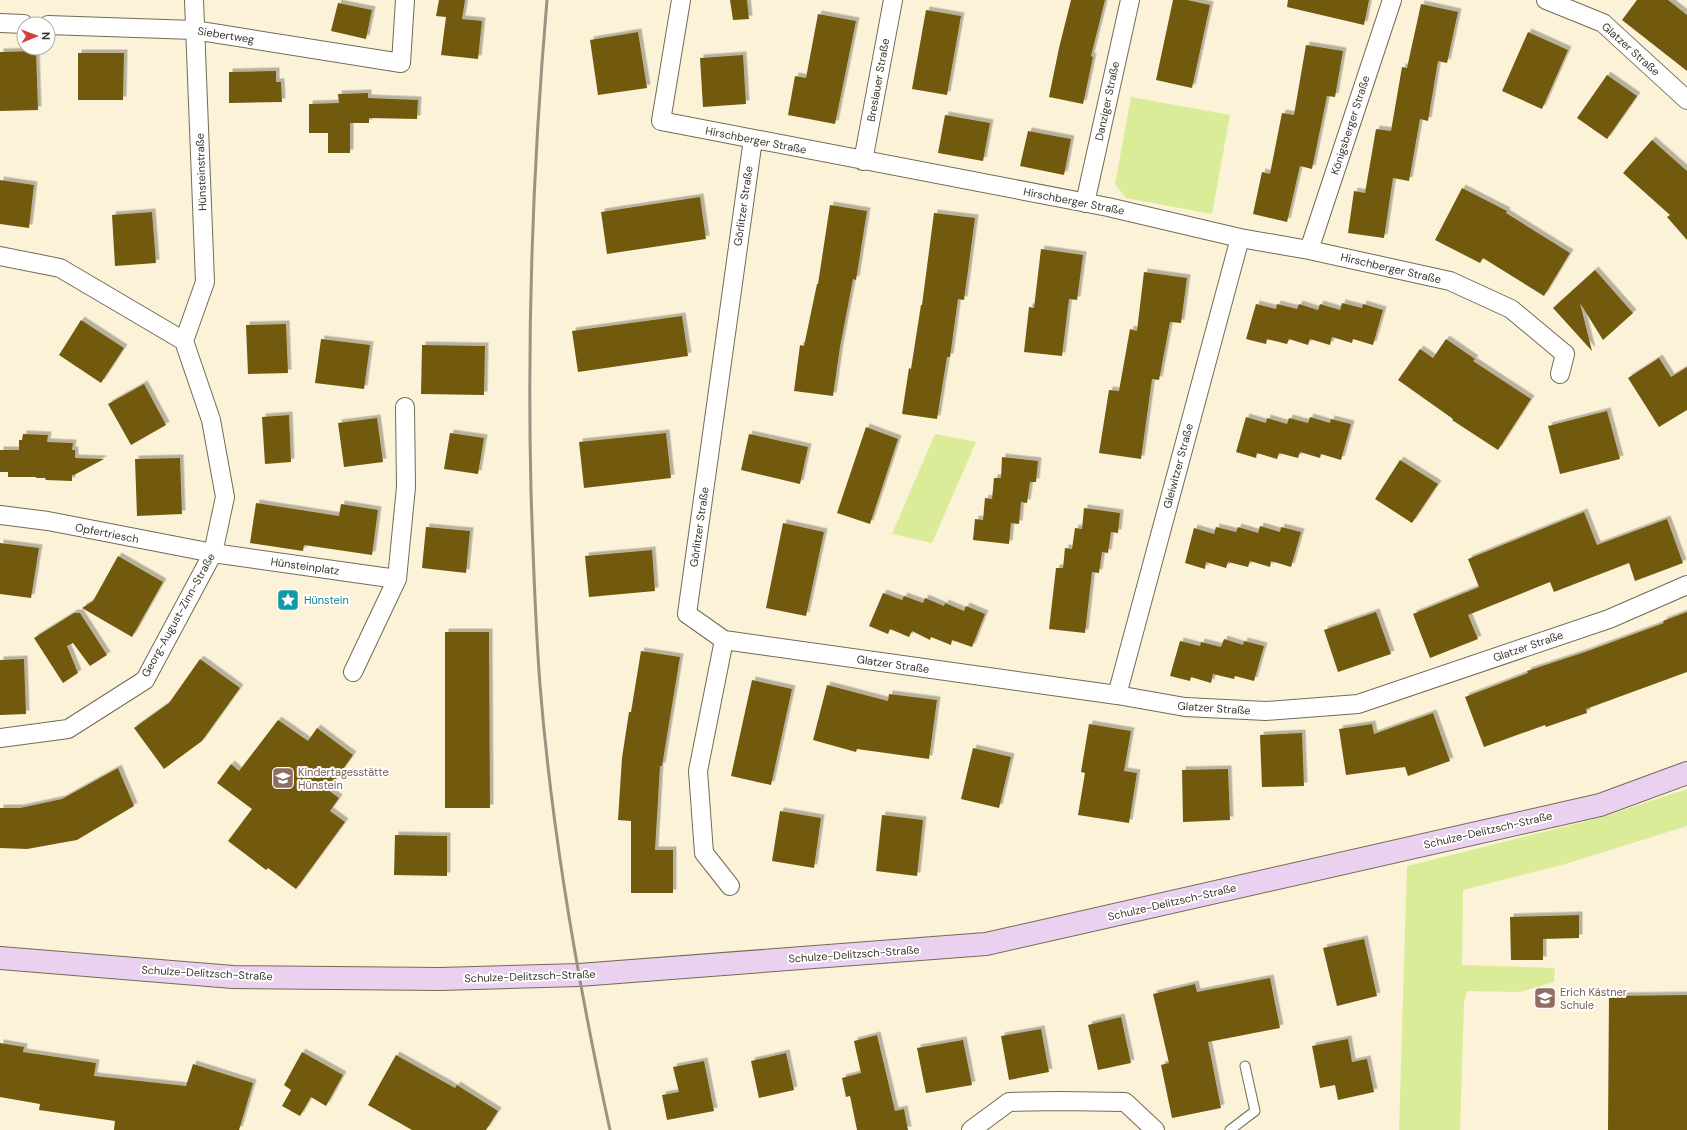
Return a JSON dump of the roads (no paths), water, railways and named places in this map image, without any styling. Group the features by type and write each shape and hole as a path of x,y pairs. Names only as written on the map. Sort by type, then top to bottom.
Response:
{"main road":[{"name":"Schulze-Delitzsch-Straße","path":"0,958 233,977 440,978 579,975 986,944 1600,805 1687,773"}],"street":[{"name":"Hünsteinstraße","path":"184,341 205,282 194,0"},
{"name":"Siebertweg","path":"56,25 194,30 401,63 405,0"},
{"name":"Hirschberger Straße","path":"681,0 661,121 1085,203 1240,238 1309,250 1450,281 1511,309 1566,354 1560,374"},
{"name":"Breslauer Straße","path":"864,160 893,0"},
{"name":"Danziger Straße","path":"1085,203 1130,0"},
{"name":"Königsberger Straße","path":"1309,250 1392,0"},
{"name":"Glatzer Straße","path":"1546,0 1603,23 1687,100"},
{"path":"0,24 16,24"},
{"name":"Görlitzer Straße","path":"724,640 687,614 753,140"},
{"name":"Gleiwitzer Straße","path":"1117,695 1240,238"},
{"path":"0,256 60,268 184,341"},
{"name":"Georg-August-Zinn-Straße","path":"0,738 68,729 145,680 214,554 225,497 211,420 184,341"},
{"path":"352,672 398,580 406,487 405,407"},
{"name":"Opfertriesch","path":"0,515 48,521 214,554"},
{"name":"Hünsteinplatz","path":"214,554 398,580"},
{"name":"Glatzer Straße","path":"724,640 1117,695 1185,707 1266,711 1358,704 1609,619 1687,585"},
{"path":"724,640 698,771 704,853 730,886"},
{"path":"971,1130 1009,1102 1060,1101 1125,1102 1155,1130"}],"lane":[{"path":"1230,1130 1255,1111 1244,1066"}],"railway":[{"path":"547,0 538,122 532,245 530,368 531,491 537,636 545,741 559,853 587,1019 610,1130"}],"place":[{"name":"Hünstein","path":"288,600"},
{"name":"Kindertagesstätte Hünstein","path":"283,778"},
{"name":"Erich Kästner Schule","path":"1545,998"}]}
